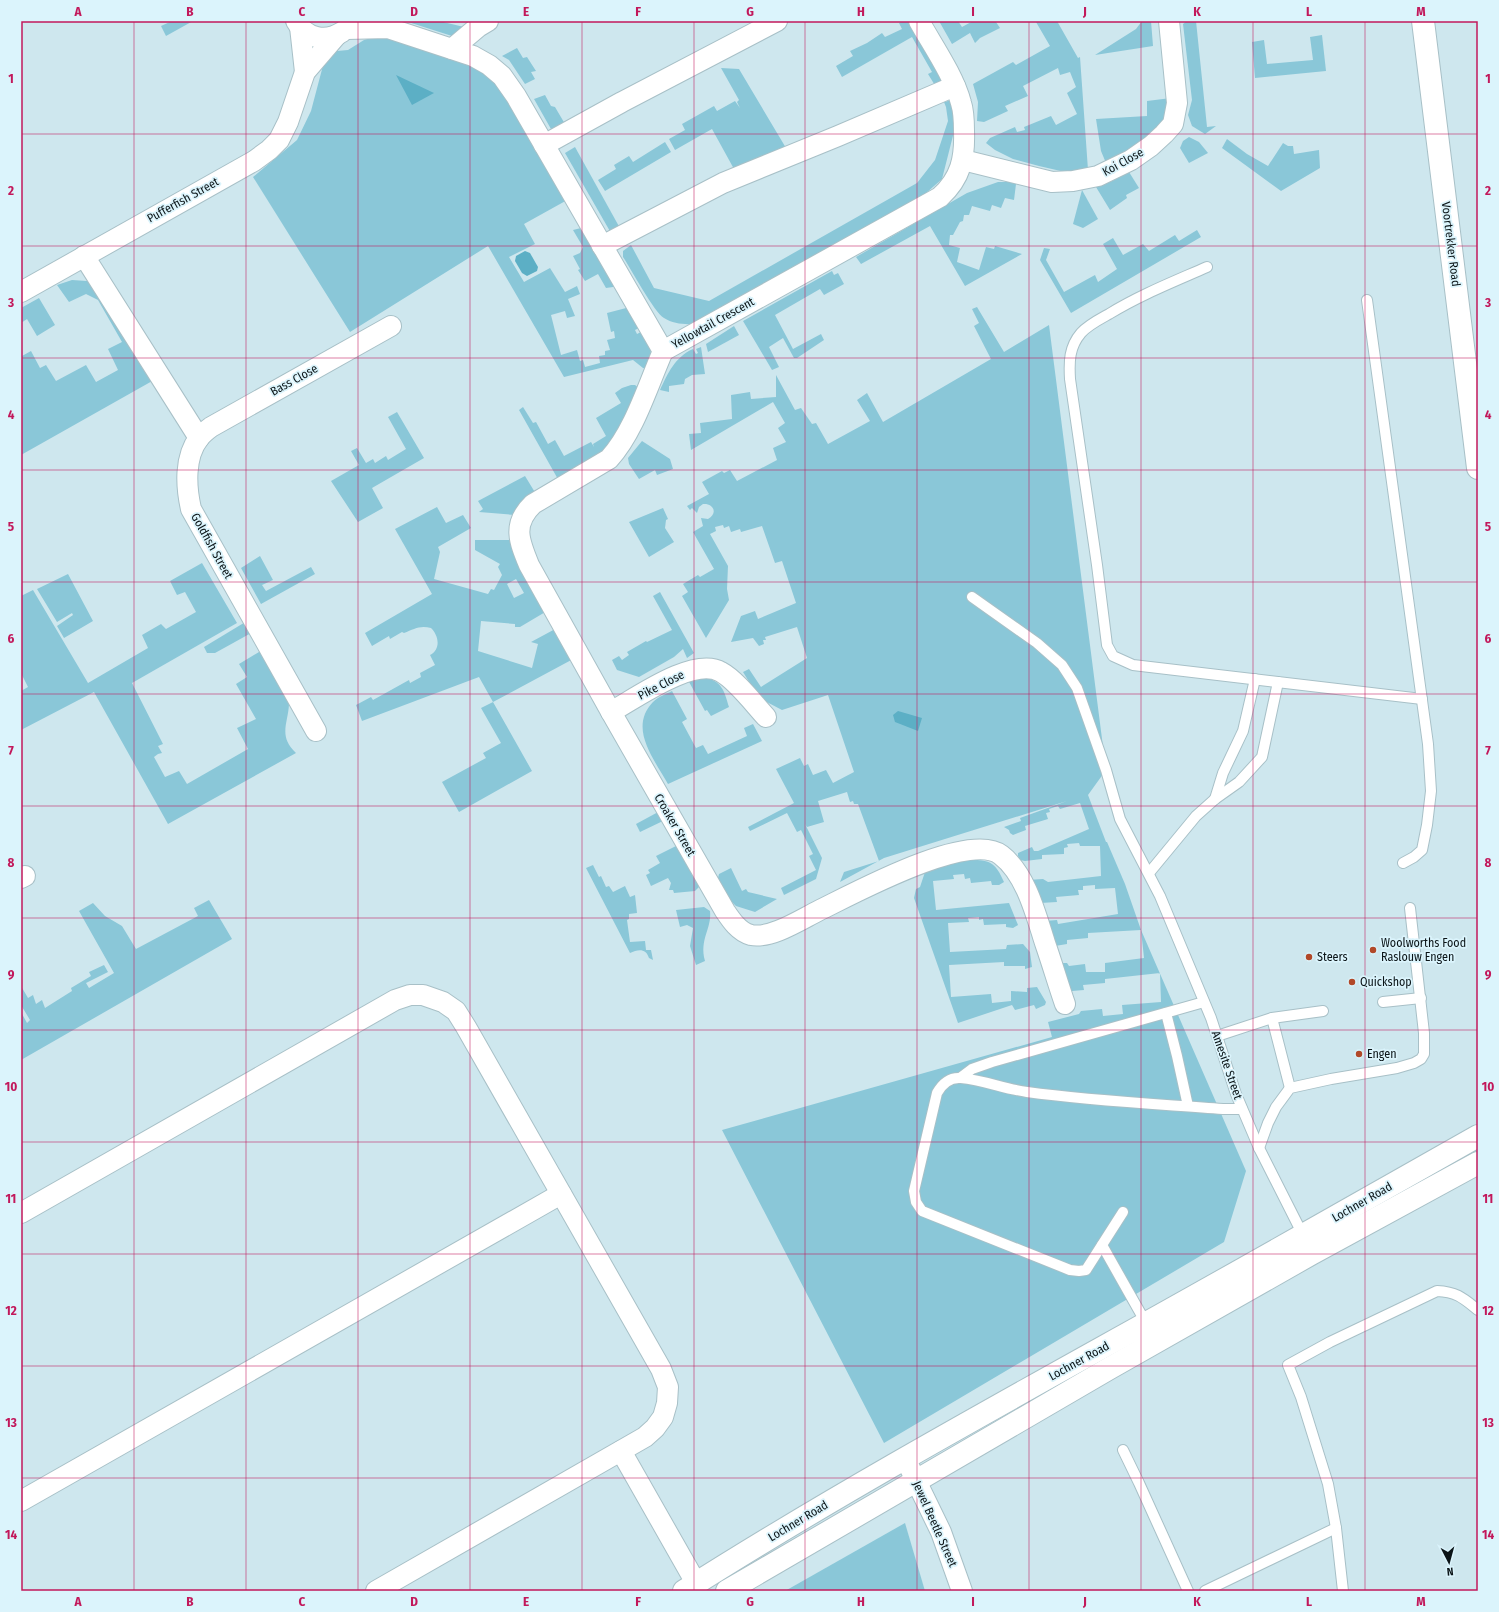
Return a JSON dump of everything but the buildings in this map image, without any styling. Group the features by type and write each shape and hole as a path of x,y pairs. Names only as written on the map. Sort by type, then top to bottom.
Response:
{"street":[{"path":"452,49 478,27 488,21"},
{"path":"544,145 622,102 777,21"},
{"name":"Yellowtail Crescent","path":"345,29 384,25 472,56 484,62 502,76 516,96 663,351 940,197 948,189 956,178 963,160 964,118 962,104 955,86 919,21"},
{"name":"Koi Close","path":"963,160 1052,182 1073,181 1098,176 1131,160 1152,146 1173,124 1176,113 1177,103 1168,21"},
{"name":"Voortrekker Road","path":"1423,21 1478,468"},
{"name":"Pufferfish Street","path":"298,24 307,34 316,37 326,38 345,29"},
{"name":"Pufferfish Street","path":"298,24 305,72"},
{"name":"Pufferfish Street","path":"21,292 254,161 269,150 279,140 288,122 305,72 345,29"},
{"path":"602,246 723,183 832,139 955,86"},
{"path":"84,256 199,438"},
{"name":"Bass Close","path":"199,438 211,427 390,326"},
{"name":"Croaker Street","path":"663,351 627,435 618,449 609,459 533,504 525,511 519,532 520,543 529,565 611,712 725,910 732,921 745,933 760,935 769,934 886,877 936,858 967,849 986,850 1000,854 1014,868 1027,891 1065,1004"},
{"name":"Goldfish Street","path":"199,438 192,451 189,461 188,490 191,509 316,731"},
{"name":"Pike Close","path":"611,712 682,673 704,667 722,672 766,717"},
{"path":"21,1213 388,1004 410,995 423,995 443,1002 456,1011 660,1369 668,1388 663,1417 655,1428 645,1437 376,1591"},
{"name":"Lochner Road","path":"728,1591 1110,1368 1478,1136"},
{"name":"Lochner Road","path":"690,1587 905,1458 1146,1323 1478,1163"},
{"path":"21,1501 561,1194"},
{"path":"622,1451 690,1587"},
{"name":"Jewel Beetle Street","path":"905,1458 941,1532 962,1591"}],"lane":[{"path":"1207,267 1136,298 1096,321 1082,332 1072,347 1068,360 1107,644 1113,656 1133,665 1422,699"},
{"path":"1367,300 1428,744 1431,791 1422,850 1414,857 1403,863"},
{"name":"Amesite Street","path":"972,597 1038,643 1062,665 1076,688 1099,748 1120,819 1149,873 1204,1002 1236,1094 1259,1148 1307,1245"},
{"path":"1215,799 1223,773 1243,731 1255,679"},
{"path":"1149,873 1196,816 1215,799 1238,782 1262,757 1278,682"},
{"path":"1259,1148 1268,1123 1276,1107 1290,1088 1331,1079 1397,1068 1414,1063 1421,1059 1424,1054 1424,1047 1421,998 1410,908"},
{"path":"1383,1002 1421,998"},
{"path":"960,1078 972,1069 992,1062 1204,1002"},
{"path":"1217,1036 1272,1018 1323,1011"},
{"path":"1166,1013 1188,1106"},
{"path":"1272,1018 1290,1088"},
{"path":"1123,1212 1086,1270 1079,1271 1070,1270 922,1211 916,1202 914,1191 937,1092 941,1085 949,1080 960,1078 1025,1092 1188,1106 1242,1109"},
{"path":"1102,1245 1146,1323"},
{"path":"1343,1591 1336,1528 1328,1484 1301,1397 1288,1365 1330,1342 1437,1291 1452,1292 1478,1310"},
{"path":"1123,1450 1188,1591"},
{"path":"1204,1591 1336,1528"}],"shaded area":[{"path":"172,21 193,21 166,36 161,26"},
{"path":"405,21 439,21 464,27 452,36"},
{"path":"902,21 915,21 947,80 936,87 928,74 932,72 912,37 842,77 836,66 853,56 850,51 867,43 882,33 885,37 902,29 899,23"},
{"path":"939,21 958,21 962,27 973,21 999,21 996,22 1000,28 980,38 975,43 970,33 983,25 952,44"},
{"path":"1057,21 1078,58 1080,57 1088,170 1065,172 1039,166 1013,159 995,150 986,143 990,138 1015,127 1017,132 1025,130 1024,127 1051,116 1056,125 1077,114 1067,93 1076,87 1070,72 1060,75 1058,68 1023,86 1028,96 1005,106 1008,111 984,122 977,121 978,102 973,84 1013,62 1016,65 1050,46 1036,22"},
{"path":"1142,21 1151,21 1153,46 1095,55 1136,29"},
{"path":"1187,21 1196,21 1207,127 1216,126 1205,134 1192,126 1188,115 1192,100 1183,24"},
{"path":"1322,35 1326,71 1255,78 1252,42 1264,40 1267,64 1313,60 1310,37"},
{"path":"374,37 395,40 460,60 492,75 569,199 524,224 535,244 509,257 524,282 550,268 565,292 577,286 580,294 568,299 575,316 567,318 565,311 551,315 561,355 577,350 580,361 583,360 585,367 600,363 599,356 605,355 605,351 610,350 607,340 615,338 614,331 611,332 607,313 630,307 639,328 635,330 637,334 643,331 650,345 651,358 649,369 643,368 633,360 564,377 488,246 350,332 253,177 297,140 311,111 325,58 337,51 348,50 364,40"},
{"path":"517,48 523,58 527,57 536,71 531,72 535,79 525,84 509,60 502,56"},
{"path":"721,68 739,69 786,148 734,169 712,129 675,150 669,139 685,130 682,124 714,106 717,111 735,101 740,108 737,102 739,100"},
{"path":"396,75 434,93 412,105"},
{"path":"545,95 551,106 555,107 565,124 556,130 551,129 534,99"},
{"path":"1171,98 1169,117 1152,137 1106,163 1101,151 1096,119 1147,116 1147,101"},
{"path":"952,100 958,116 942,179 925,194 701,323 682,324 664,318 654,308 623,257 623,251 631,245 654,288 709,301 917,183 935,160 948,121 944,102"},
{"path":"1189,137 1199,142 1208,153 1189,163 1180,148 1183,141"},
{"path":"1227,139 1247,154 1268,166 1283,143 1288,146 1293,146 1294,154 1319,150 1320,168 1281,191 1222,148"},
{"path":"665,142 671,152 605,191 598,180 616,169 614,165 629,156 633,162"},
{"path":"575,147 621,230 611,233 565,153"},
{"path":"1129,172 1139,188 1126,195 1127,198 1110,210 1096,187"},
{"path":"998,182 1013,182 1016,184 1014,200 1005,198 1001,208 992,205 990,211 972,206 969,215 964,215 963,221 960,222 953,235 950,235 949,245 960,248 957,262 979,270 986,247 994,249 995,246 1022,254 965,286 930,226 861,264 856,257 967,193"},
{"path":"1082,190 1098,219 1083,228 1073,224"},
{"path":"581,228 616,284 613,287 606,288 598,274 585,281 578,270 580,269 573,256 580,253 583,247 573,230"},
{"path":"1197,230 1201,237 1071,313 1040,260 1044,248 1050,249 1046,260 1064,292 1095,275 1098,282 1117,269 1103,244 1113,238 1123,255 1143,244 1149,251 1175,235 1179,241"},
{"path":"525,251 530,253 538,267 537,271 527,276 522,273 515,261 516,256"},
{"path":"832,271 834,275 838,273 844,284 824,295 820,289 775,315 793,349 821,334 824,340 797,358 794,358 783,338 769,347 779,367 772,370 743,321"},
{"path":"72,280 87,281 102,291 154,380 21,455 21,354 22,356 31,351 40,368 46,365 56,381 86,365 96,382 118,370 108,349 122,342 98,300 86,294 69,302 57,285"},
{"path":"39,298 55,325 37,336 27,319 21,323 21,308"},
{"path":"977,307 1004,352 1049,325 1106,770 1088,795 1106,842 1125,884 1141,930 1088,933 1088,938 1067,940 1067,944 1055,946 1045,921 1057,920 1058,924 1118,914 1115,888 1095,889 1095,885 1083,886 1083,890 1078,890 1079,895 1056,897 1057,902 1040,903 1028,880 1043,879 1048,882 1101,876 1100,846 1080,846 1079,843 1067,844 1068,847 1064,848 1064,854 1042,855 1042,859 1025,861 1020,860 1018,856 1018,853 1032,847 1034,851 1038,851 1089,829 1080,803 1060,809 1058,806 1049,809 1050,812 1046,813 1048,819 1025,826 1026,830 1013,835 1004,827 1021,821 1020,818 1067,801 884,858 879,861 858,804 854,804 853,801 850,802 847,792 818,801 824,822 807,827 805,824 822,858 816,879 784,895 781,888 816,870 809,856 813,854 801,830 797,832 787,813 750,831 748,827 794,803 776,769 800,758 804,766 808,764 813,775 826,770 833,783 854,772 828,695 782,710 759,698 743,672 749,669 761,687 807,658 797,627 765,637 766,640 763,640 764,644 759,646 753,638 731,642 741,616 755,611 758,619 796,603 782,561 775,563 762,526 741,532 740,529 731,532 729,526 724,528 723,525 715,527 716,531 710,534 728,566 727,589 729,600 706,638 682,596 688,592 683,584 698,575 700,577 714,569 693,532 703,526 701,518 708,519 711,517 714,512 713,509 710,505 703,504 699,507 697,513 692,508 690,510 687,506 709,494 702,482 722,471 724,473 730,470 737,481 777,460 773,448 786,442 778,428 785,423 773,402 691,450 689,434 701,433 700,423 732,419 731,395 750,392 751,399 776,397 776,375 795,410 801,408 812,424 816,423 828,444 870,421 857,400 867,393 883,422 991,359 974,326 979,323 972,309"},
{"path":"734,326 739,335 708,352 706,344"},
{"path":"701,347 705,374 692,375 685,379 684,384 669,386 669,392 660,390 669,372 681,356 693,349 696,354 698,353 696,349"},
{"path":"635,385 640,389 606,452 559,481 519,410 523,407 533,423 536,422 548,444 555,440 564,456 591,442 594,447 593,444 606,436 596,418 621,403 615,393 622,388"},
{"path":"397,412 424,458 372,488 383,508 358,522 331,481 359,465 351,451 357,448 366,463 373,459 375,463 386,456 388,460 406,449 388,417"},
{"path":"642,441 670,459 673,469 657,475 655,470 639,479 629,464 628,458"},
{"path":"525,476 536,494 515,515 479,512 483,509 478,501"},
{"path":"437,507 446,523 463,515 471,528 438,547 440,552 434,579 488,594 491,589 494,590 502,575 498,567 500,564 475,550 475,540 512,540 547,611 520,627 515,627 515,624 481,621 478,651 532,668 538,644 531,642 557,628 575,658 493,702 479,677 362,721 356,705 371,697 373,700 409,680 410,683 421,677 420,673 435,665 430,655 436,649 438,642 434,631 431,628 420,627 404,633 402,632 390,639 389,636 372,646 365,633 432,594 395,529","holes":["516,579 524,593 514,598 507,584"]},
{"path":"663,508 668,519 666,520 665,528 674,542 649,557 629,522"},
{"path":"260,556 273,580 262,585 266,591 311,567 315,574 261,604 241,568"},
{"path":"202,563 237,623 132,683 163,744 158,746 162,753 154,757 165,777 179,771 187,784 248,749 237,728 256,719 236,684 247,677 239,664 264,649 281,677 289,695 285,730 287,741 296,753 168,824 94,692 21,730 21,691 28,687 21,673 21,596 33,590 88,683 148,648 142,635 161,624 166,629 196,612 185,592 177,595 170,581"},
{"path":"68,574 93,621 64,638 57,626 73,615 72,613 57,622 37,589"},
{"path":"660,592 694,653 687,658 683,649 674,657 639,677 617,670 612,660 619,656 622,660 629,655 627,652 646,641 647,642 672,630 653,596"},
{"path":"247,621 253,632 215,653 207,653 204,647"},
{"path":"703,677 714,681 721,687 726,696 729,707 711,716 707,710 705,711 688,680"},
{"path":"672,691 687,719 682,722 696,748 703,745 708,754 747,736 744,728 753,724 762,741 668,784 646,743 643,733 643,722 646,712 653,702"},
{"path":"493,702 532,771 459,812 442,782 486,758 483,753 501,743 481,708"},
{"path":"898,711 922,718 918,731 895,722 893,715"},
{"path":"660,811 665,820 640,832 636,824"},
{"path":"678,845 699,887 695,891 674,893 673,890 669,890 671,883 668,878 651,886 646,875 650,873 648,870 660,863 656,856"},
{"path":"962,860 977,860 993,864 997,868 1004,882 999,885 992,885 991,881 971,883 970,878 965,879 964,874 953,875 954,879 933,881 936,910 1009,903 1018,925 1013,928 1006,927 1006,924 984,925 983,919 979,920 979,917 968,918 969,922 948,923 950,952 1006,949 1007,945 1023,944 1030,952 1032,967 1025,969 1025,966 1004,966 1004,962 949,965 951,997 991,994 992,1003 1011,1001 1011,991 1027,992 1027,988 1037,987 1046,1002 1045,1005 1036,1009 1034,1005 1015,1010 1012,1005 958,1023 914,898 916,889 920,887 925,872"},
{"path":"878,861 840,882 844,872"},
{"path":"593,865 599,877 601,876 606,887 609,886 613,892 625,886 630,897 635,895 637,913 629,914 629,919 627,920 630,942 645,941 646,950 651,950 653,960 649,958 646,952 641,950 630,953 586,868"},
{"path":"731,868 742,891 746,889 748,892 777,899 755,912 736,906 730,900 718,878 719,874"},
{"path":"209,900 232,939 21,1060 21,1012 27,1023 30,1020 21,1005 21,986 28,998 33,995 36,1004 42,1000 45,1008 72,991 71,988 91,976 89,972 104,965 108,972 86,983 89,988 114,973 79,911 93,903 105,916 122,926 136,949 198,916 194,908"},
{"path":"704,907 710,911 709,923 704,940 705,961 696,965 690,946 693,928 687,925 680,927 676,910"},
{"path":"1141,930 1160,973 1105,979 1105,983 1083,985 1084,990 1072,991 1066,989 1060,963 1067,963 1069,966 1085,964 1086,972 1105,972 1105,963 1144,958"},
{"path":"1160,974 1246,1171 1224,1242 884,1443 722,1130 1052,1037 1048,1022 1079,1014 1081,1011 1102,1009 1103,1016 1123,1014 1122,1005 1161,1002"},
{"path":"905,1523 925,1591 785,1591"}],"place":[{"name":"Woolworths Food Raslouw Engen","path":"1373,950"},
{"name":"Steers","path":"1309,957"},
{"name":"Quickshop","path":"1352,982"},
{"name":"Engen","path":"1359,1054"}]}
